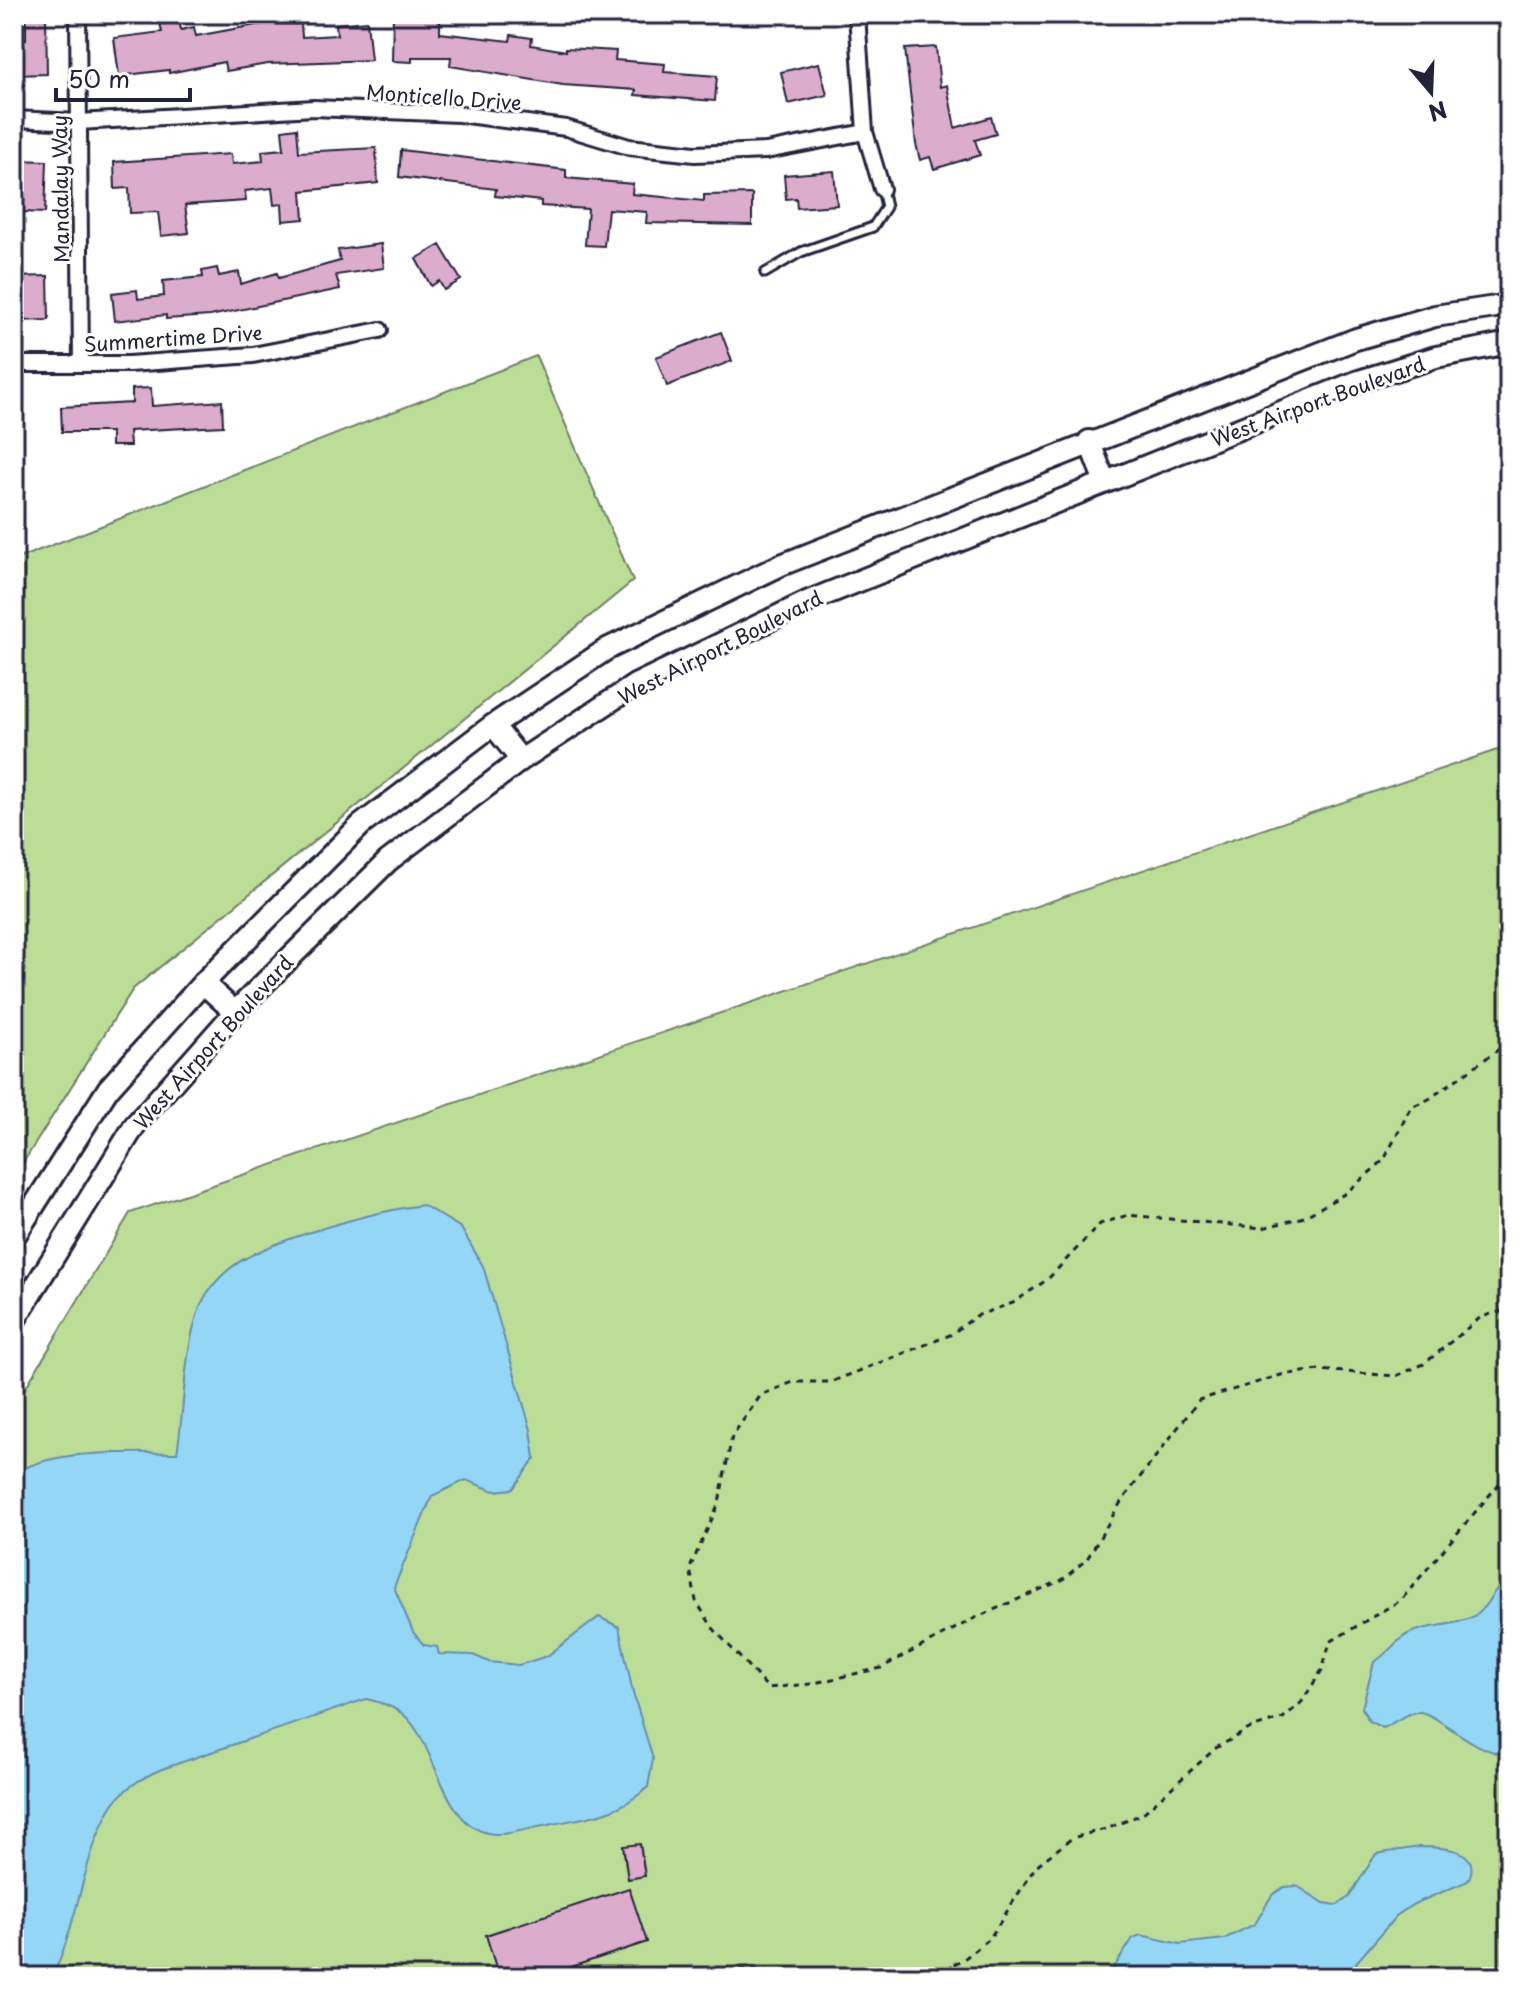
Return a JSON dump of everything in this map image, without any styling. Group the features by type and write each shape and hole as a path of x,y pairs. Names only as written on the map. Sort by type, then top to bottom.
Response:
{"main road":[{"name":"West Airport Boulevard","path":"14,1237 108,1089 203,983 361,825 493,725 607,649 781,565 1089,441 1356,339 1435,316 1509,305"},
{"name":"West Airport Boulevard","path":"14,1320 135,1125 235,1012 388,861 521,760 635,685 809,601 1356,382 1436,357 1509,343"},
{"path":"1089,441 1105,482"},
{"path":"493,725 521,760"},
{"path":"203,983 235,1012"}],"street":[{"name":"Mandalay Way","path":"78,14 81,364"},
{"path":"857,14 865,132 882,189"},
{"name":"Monticello Drive","path":"14,119 79,122 314,108 459,114 566,128 629,147 695,154 766,151 865,132"},
{"name":"Summertime Drive","path":"14,364 81,364 253,355 380,330"}],"lane":[{"path":"765,273 801,252 873,227 886,207 882,189"}],"path":[{"path":"1509,1042 1429,1099 1411,1107 1384,1160 1346,1193 1304,1217 1263,1228 1185,1218 1128,1215 1114,1219 1100,1224 1048,1279 1013,1303 976,1316 950,1335 831,1382 793,1382 761,1395 732,1436 719,1503 690,1568 696,1601 713,1628 768,1688 810,1684 881,1668 973,1619 1062,1580 1087,1559 1121,1502 1199,1400 1281,1375 1319,1370 1396,1376 1424,1364 1481,1317 1509,1309"},
{"path":"908,1977 938,1972 964,1959 990,1938 1036,1866 1072,1838 1109,1828 1142,1814 1216,1748 1251,1728 1283,1718 1301,1703 1322,1670 1330,1642 1401,1600 1509,1472"},
{"path":"705,1977 718,1972 757,1970 819,1977"}],"green space":[{"path":"536,356 633,581 133,989 14,1177 14,560"},
{"path":"1509,746 1509,1977 14,1977 14,1407 130,1213"}],"water":[{"path":"423,1205 461,1228 483,1266 531,1430 535,1458 513,1489 494,1491 466,1480 432,1496 394,1587 413,1632 424,1645 437,1647 439,1654 473,1655 489,1662 519,1665 547,1656 599,1617 619,1627 633,1693 653,1759 648,1787 615,1809 592,1816 499,1834 480,1831 465,1820 453,1805 426,1747 405,1716 387,1705 366,1699 162,1769 132,1786 119,1797 100,1830 68,1936 52,1977 14,1977 14,1475 29,1466 69,1456 177,1453 194,1324 203,1300 219,1279 246,1258 307,1233 357,1218"},
{"path":"1509,1578 1509,1755 1468,1740 1425,1713 1409,1714 1382,1728 1369,1721 1362,1708 1374,1662 1408,1634 1463,1621 1476,1614"},
{"path":"1419,1847 1449,1849 1466,1856 1471,1870 1468,1881 1414,1904 1396,1916 1356,1963 1355,1977 1108,1977 1133,1938 1141,1935 1180,1944 1224,1939 1255,1924 1272,1895 1284,1887 1297,1886 1324,1903 1337,1905 1349,1897 1376,1854"}],"building":[{"path":"46,14 47,74 14,75 14,40 26,40 26,15"},
{"path":"178,14 181,30 194,27 196,36 261,24 301,24 302,37 337,35 336,24 367,21 371,60 268,64 226,71 224,62 169,73 169,70 119,76 114,38 162,32 159,18"},
{"path":"393,15 440,16 440,33 510,41 511,35 532,38 531,45 566,51 566,48 616,51 615,60 665,64 664,72 717,76 715,101 635,95 636,90 563,85 450,66 451,57 412,57 412,62 392,61"},
{"path":"936,47 940,87 947,85 955,128 991,117 996,134 975,140 980,155 934,169 930,157 920,160 916,144 905,49"},
{"path":"819,63 827,95 788,104 781,72"},
{"path":"297,128 299,152 376,148 378,183 302,191 304,219 283,221 282,204 274,205 272,188 245,191 246,201 185,205 189,233 161,236 158,212 130,213 129,188 115,189 114,162 231,154 232,164 263,161 262,151 284,149 282,130"},
{"path":"401,150 566,170 566,178 633,184 632,194 704,201 704,195 752,194 752,225 646,223 647,212 608,209 604,246 585,245 588,209 541,206 541,201 495,196 496,189 399,177"},
{"path":"14,160 47,161 45,213 23,212 23,189 14,189"},
{"path":"834,171 837,205 797,208 796,198 786,199 784,175"},
{"path":"381,244 384,268 336,275 340,289 210,316 166,319 166,315 115,321 112,293 137,290 138,299 164,296 163,281 203,277 202,271 217,268 219,276 239,272 241,284 277,273 279,278 340,261 338,250"},
{"path":"440,245 461,280 444,290 439,281 431,286 416,259"},
{"path":"48,276 49,320 14,321 14,277"},
{"path":"721,332 732,361 667,386 656,357"},
{"path":"151,388 152,406 222,401 223,426 129,431 130,446 111,446 111,432 62,432 61,407 132,403 132,389"},
{"path":"640,1844 645,1876 628,1879 623,1846"},
{"path":"629,1888 647,1942 541,1977 499,1977 486,1935"}]}
